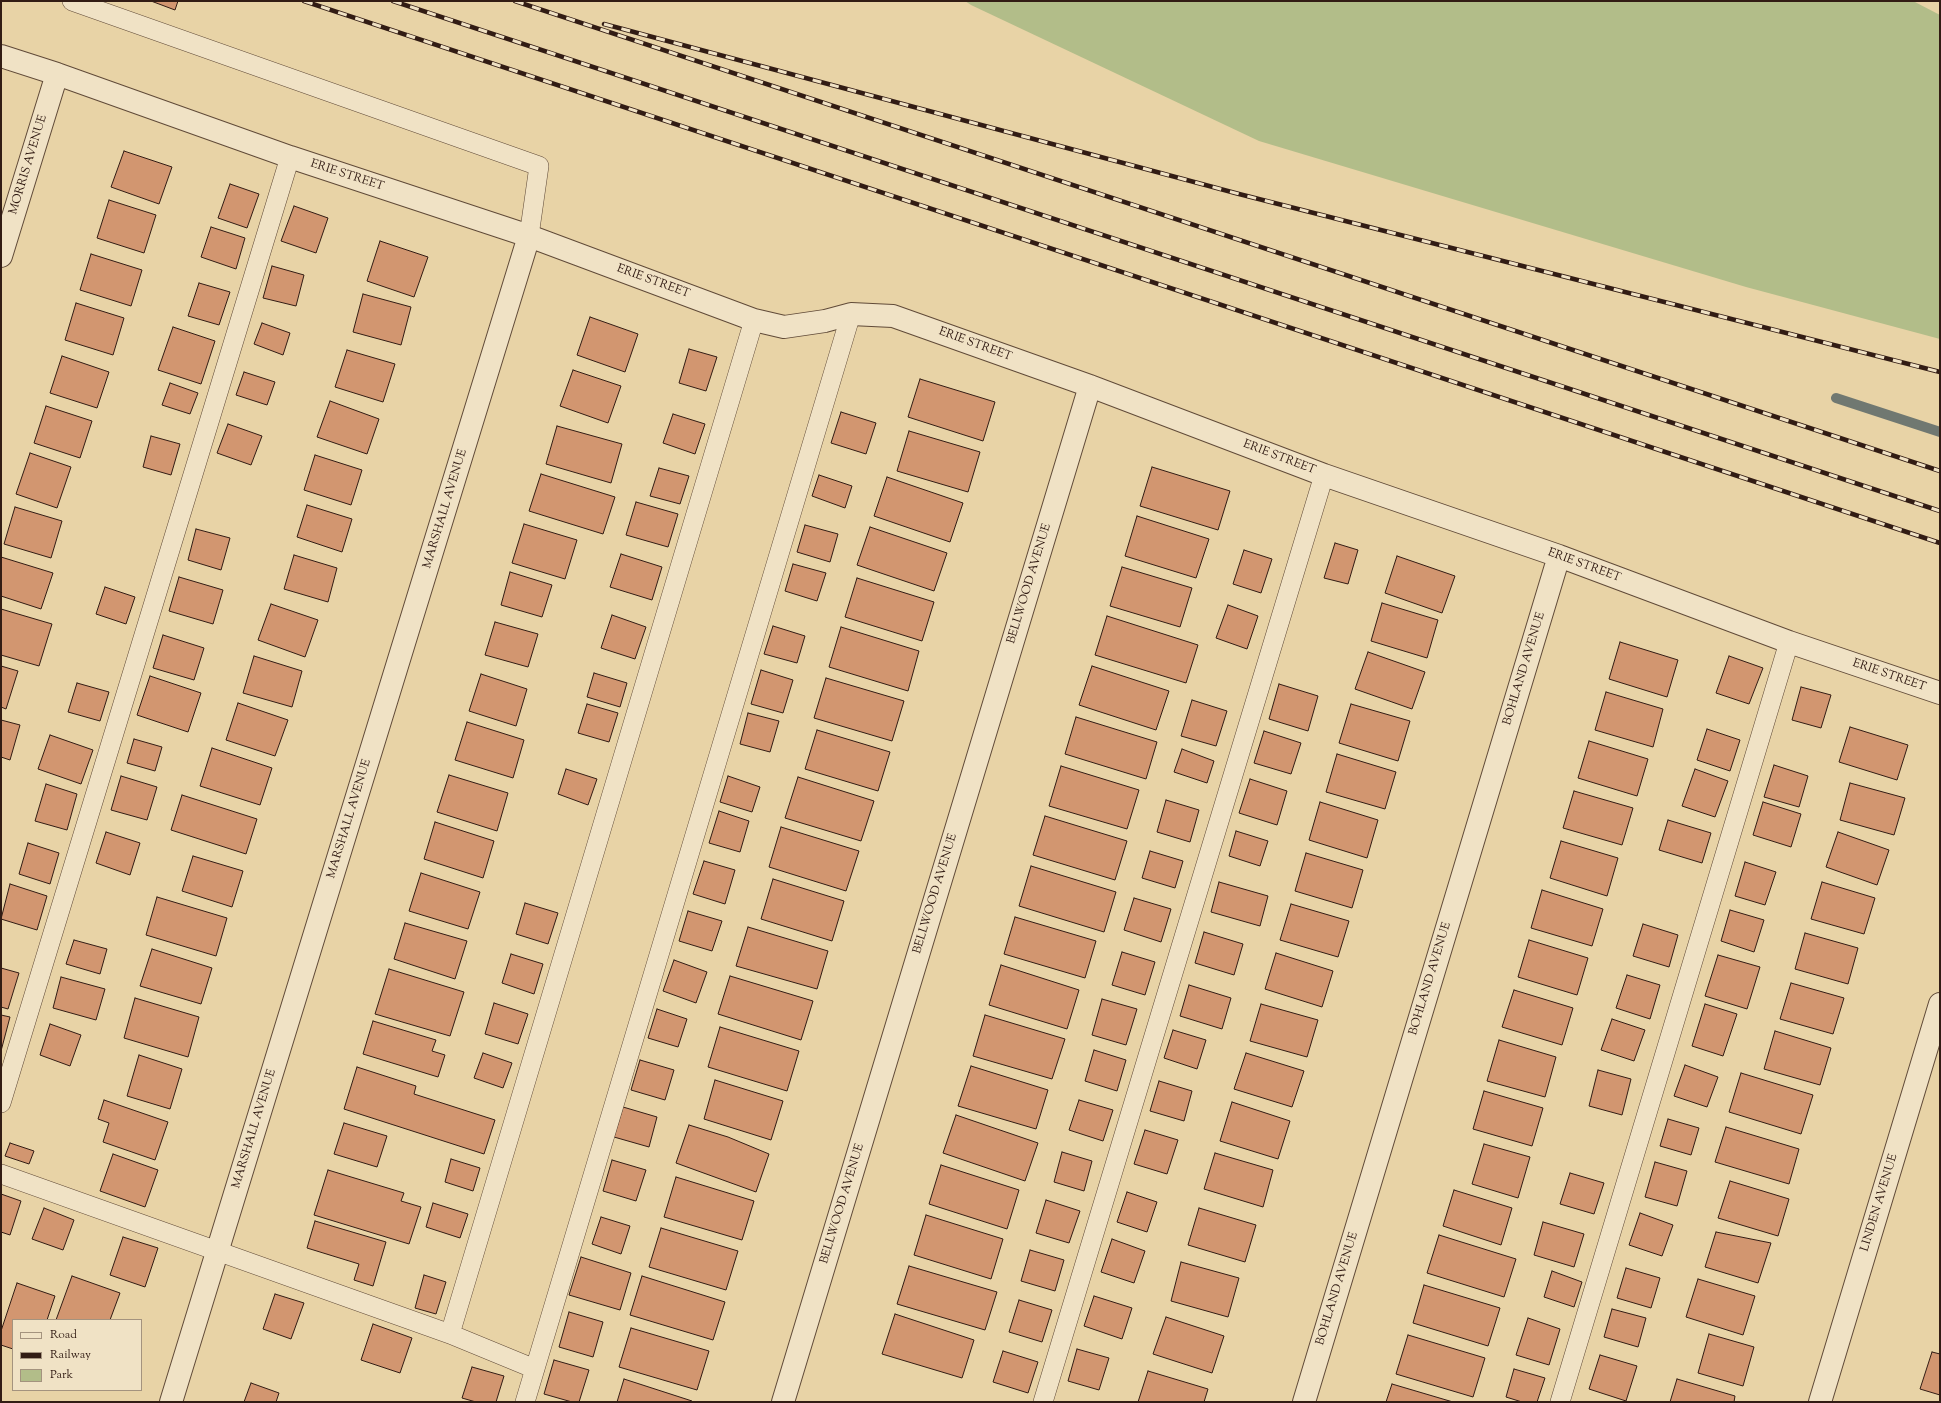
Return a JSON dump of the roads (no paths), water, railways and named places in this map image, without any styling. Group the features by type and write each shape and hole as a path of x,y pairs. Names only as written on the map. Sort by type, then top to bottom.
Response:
{"street":[{"name":"ERIE STREET","path":"1,56 57,74 290,157 530,236 754,320 784,327 825,321 851,314 893,316 1090,386 1324,475 1558,556 1789,642 1940,693"},
{"name":"MORRIS AVENUE","path":"1,256 57,74"},
{"name":"MARSHALL AVENUE","path":"171,1402 530,236"},
{"name":"BELLWOOD AVENUE","path":"783,1402 1090,386"},
{"name":"BOHLAND AVENUE","path":"1304,1402 1558,556"},
{"name":"LINDEN AVENUE","path":"1820,1402 1940,1004"}],"lane":[{"path":"72,1 539,166 530,236"},
{"path":"1,1103 290,157"},
{"path":"525,1402 851,314"},
{"path":"450,1334 754,320"},
{"path":"1043,1402 1324,475"},
{"path":"1560,1402 1789,642"},
{"path":"1,1174 450,1334 535,1370"}],"waterway":[{"path":"1836,398 1940,432"}],"railway":[{"path":"304,1 1940,543"},
{"path":"393,1 1940,511"},
{"path":"515,1 1940,471"},
{"path":"604,24 1239,194 1940,372"}]}
